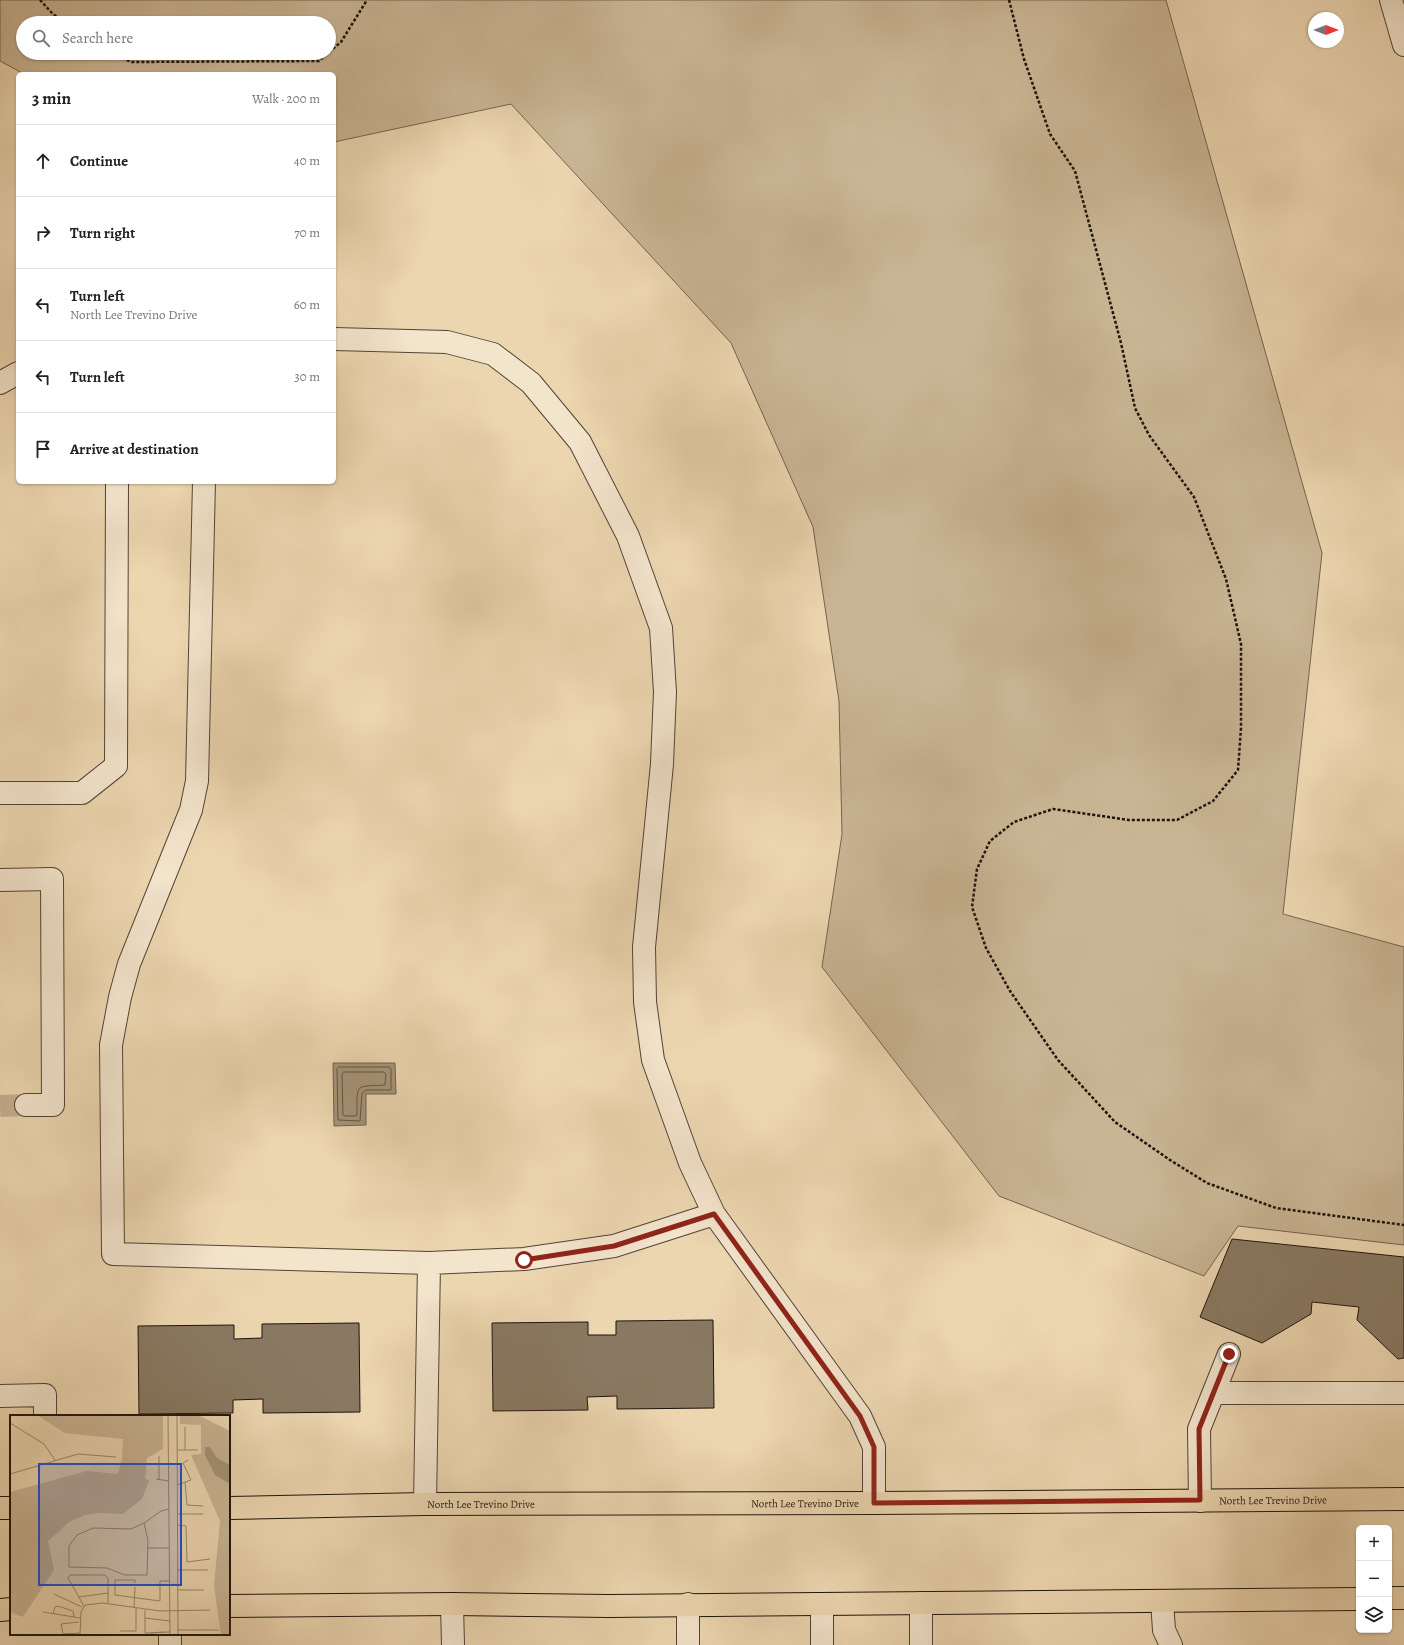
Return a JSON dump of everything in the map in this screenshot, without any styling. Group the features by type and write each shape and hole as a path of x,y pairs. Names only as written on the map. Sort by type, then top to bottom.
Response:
{"main road":[{"name":"North Lee Trevino Drive","path":"230,1508 426,1504 874,1503 1404,1499"},
{"path":"1392,1598 1404,1598"},
{"path":"230,1606 452,1604 609,1606 688,1604 1356,1599"},
{"path":"0,1610 10,1609"}],"street":[{"path":"1391,0 1404,45"},
{"path":"336,339 447,342 493,354 531,383 580,442 628,536 661,628 665,692 662,764 644,947 645,1002 653,1060 690,1163 714,1214 860,1416 874,1447 874,1503"},
{"path":"0,383 16,374"},
{"path":"0,793 82,793 116,766 117,484"},
{"path":"204,484 197,781 191,810 129,964 120,997 111,1045 113,1254 429,1263 524,1260 614,1246 714,1214"},
{"path":"0,880 52,879 54,1105 26,1105"},
{"path":"426,1504 429,1263"},
{"path":"1200,1500 1199,1429 1229,1354"},
{"path":"1214,1393 1404,1393"},
{"path":"0,1396 45,1395 45,1415"},
{"path":"1162,1600 1164,1630 1171,1645"},
{"path":"921,1603 921,1645"},
{"path":"452,1604 453,1645"},
{"path":"688,1604 688,1645"},
{"path":"822,1604 822,1645"}],"path":[{"path":"40,0 56,16"},
{"path":"336,46 341,42 367,0"},
{"path":"1009,0 1024,59 1050,134 1074,171 1121,343 1135,408 1149,435 1194,497 1226,579 1241,644 1241,728 1238,770 1213,801 1177,820 1129,820 1053,809 1014,822 990,841 977,869 972,907 974,914 986,948 1010,991 1058,1060 1115,1122 1170,1160 1207,1183 1276,1208 1404,1225"},
{"path":"127,60 132,62 274,62 319,60"}],"shaded area":[{"path":"0,0 1166,0 1322,553 1283,914 1404,947 1404,1245 1238,1226 1204,1276 999,1196 822,967 842,834 839,701 813,527 731,343 511,104 336,142 336,72 20,72 0,61"}],"water":[{"path":"333,1063 395,1063 396,1094 366,1094 366,1125 334,1126"}],"building":[{"path":"1232,1239 1404,1257 1404,1358 1398,1359 1357,1320 1359,1307 1312,1302 1311,1314 1262,1343 1200,1317"},
{"path":"713,1320 714,1408 617,1409 617,1396 587,1397 588,1410 493,1411 492,1323 588,1322 588,1335 616,1335 616,1321"},
{"path":"359,1323 360,1412 263,1413 263,1399 233,1400 233,1413 139,1414 138,1326 234,1325 234,1339 262,1338 262,1324"}],"tunnel":[{"path":"0,1106 26,1105"}],"route":[{"path":"524,1260 614,1246 714,1214 860,1416 874,1447 874,1503 1200,1500 1199,1429 1229,1354"}]}
